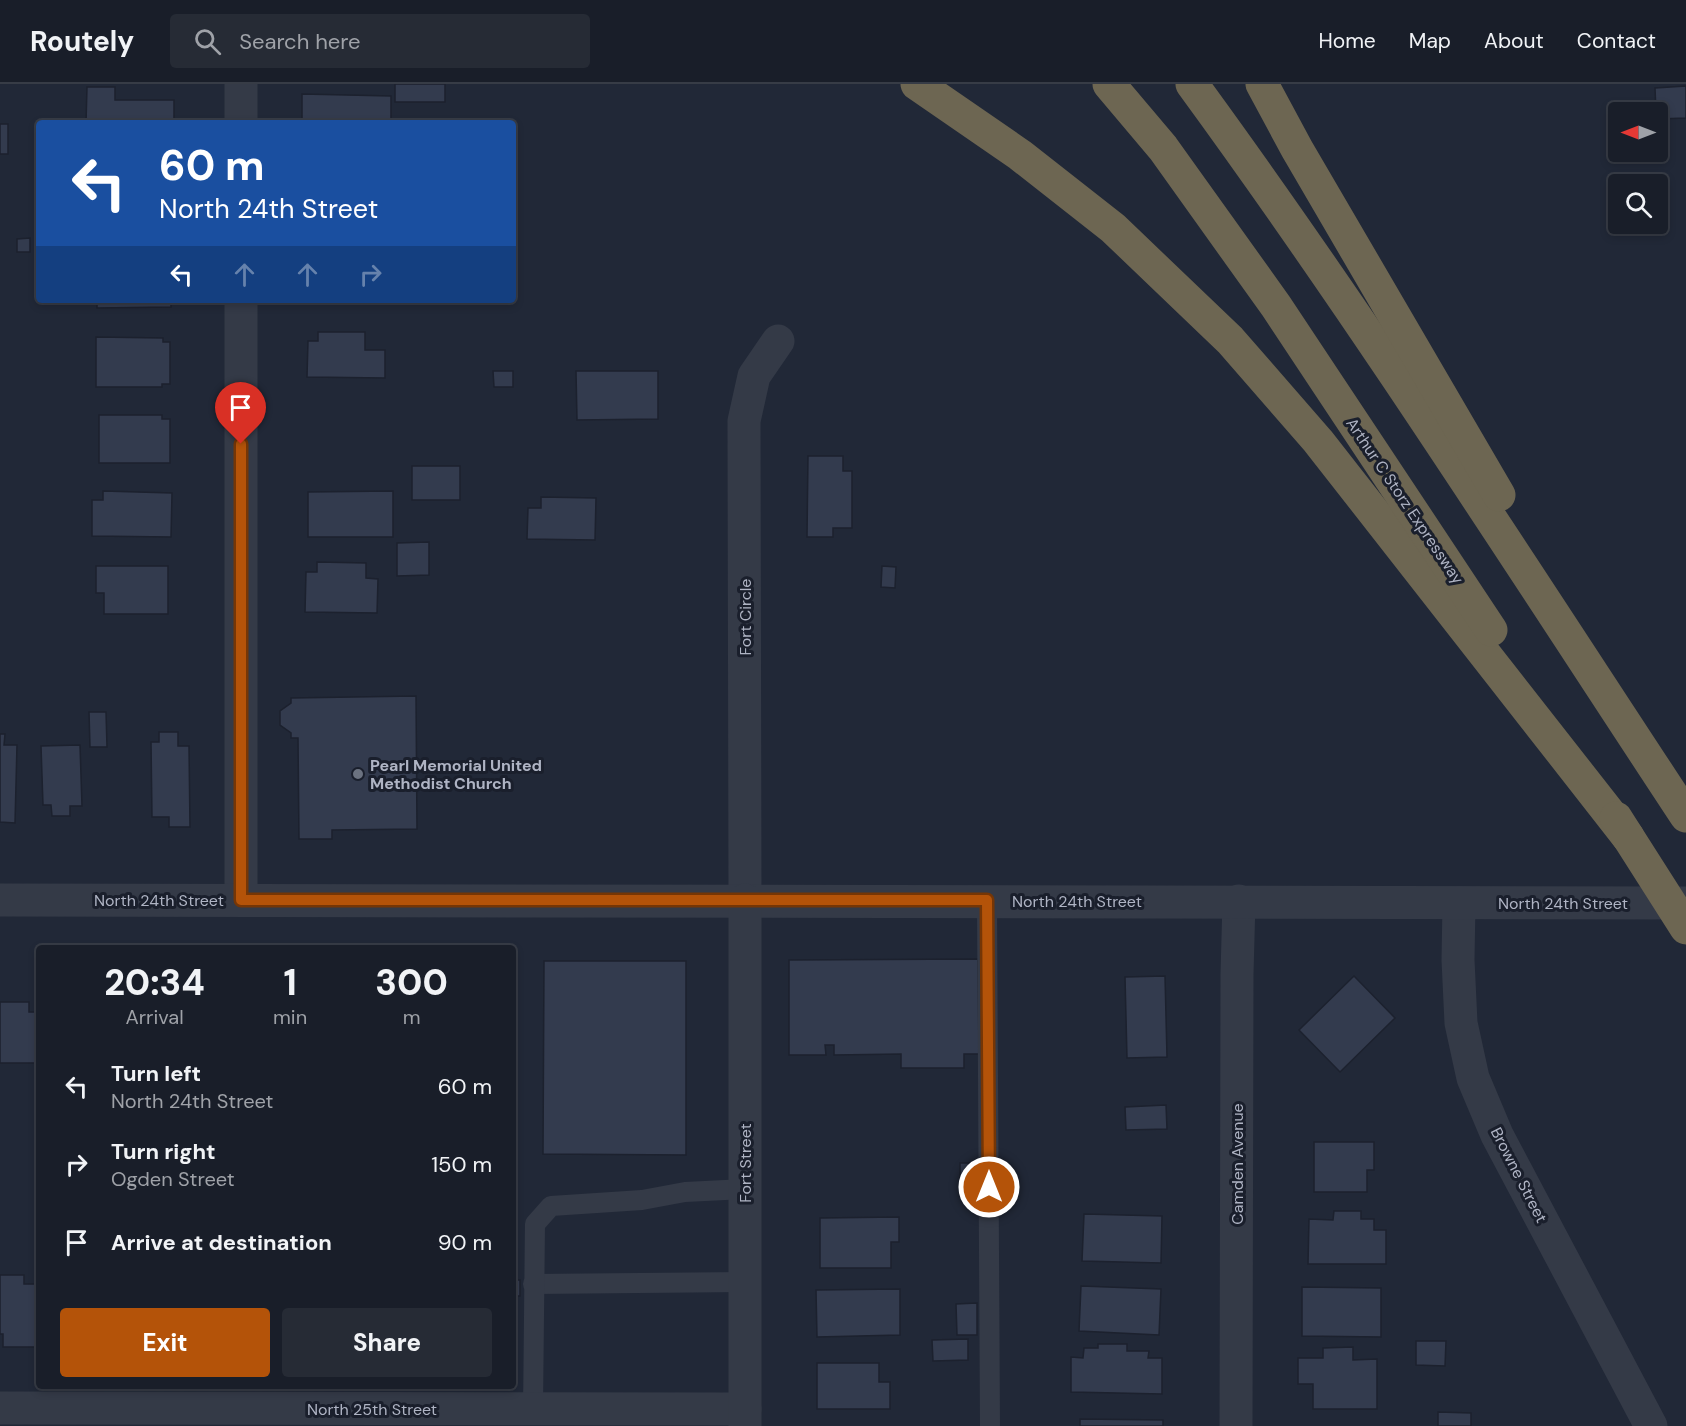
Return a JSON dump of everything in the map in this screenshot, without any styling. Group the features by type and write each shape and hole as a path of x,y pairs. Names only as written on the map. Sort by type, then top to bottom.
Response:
{"highway":[{"path":"917,84 1020,155 1113,228 1230,340 1318,441 1628,837"},
{"name":"Arthur C Storz Expressway","path":"1109,84 1163,148 1276,306 1686,928"},
{"path":"1192,84 1260,177 1379,352 1686,816"},
{"path":"1262,84 1297,150 1686,816"}],"street":[{"path":"241,84 241,120"},
{"path":"241,303 241,900"},
{"name":"Fort Circle","path":"746,900 744,421 754,376 777,341"},
{"name":"North 24th Street","path":"0,900 1686,903"},
{"name":"Fort Street","path":"745,1417 746,900"},
{"name":"Camden Avenue","path":"1236,1426 1239,901"},
{"name":"Browne Street","path":"1459,903 1458,960 1461,1023 1473,1078 1497,1135 1651,1426"},
{"name":"North 25th Street","path":"0,1408 533,1409 745,1417"}],"lane":[{"path":"987,900 990,1426"},
{"path":"533,1409 535,1224 551,1206 642,1200 685,1192 745,1189"},
{"path":"533,1284 745,1282"}],"building":[{"path":"395,84 445,84 445,102 395,102"},
{"path":"1686,86 1686,118 1668,119 1668,102 1656,102 1655,88"},
{"path":"87,87 115,87 115,100 174,100 174,120 86,120"},
{"path":"302,94 391,96 391,120 302,120"},
{"path":"0,124 8,124 8,154 0,154"},
{"path":"30,238 30,252 17,252 17,239"},
{"path":"97,303 171,303 171,307 97,308"},
{"path":"318,332 365,332 365,350 385,350 385,378 307,377 308,341 318,341"},
{"path":"96,337 163,338 163,342 170,342 170,384 162,384 162,387 96,387"},
{"path":"493,371 513,371 513,387 494,387"},
{"path":"576,371 658,371 658,419 577,420"},
{"path":"99,415 162,415 162,419 170,419 170,463 99,463"},
{"path":"808,456 843,456 843,471 852,471 852,528 833,528 833,537 807,537"},
{"path":"412,466 460,466 460,500 412,500"},
{"path":"103,491 172,493 171,537 92,536 92,500 103,500"},
{"path":"393,491 393,537 308,537 308,492"},
{"path":"541,497 596,498 595,540 527,539 528,508 541,508"},
{"path":"429,542 429,575 397,576 397,543"},
{"path":"317,562 366,563 366,578 378,579 377,613 305,612 306,572 317,572"},
{"path":"96,566 168,566 168,614 104,614 104,593 96,593"},
{"path":"882,566 896,567 895,588 881,587"},
{"name":"Pearl Memorial United Methodist Church","path":"416,696 417,829 332,830 332,839 299,839 298,738 291,738 291,733 280,725 280,711 291,703 291,698"},
{"path":"89,712 106,712 107,747 90,747"},
{"path":"159,732 178,732 178,746 189,746 190,827 169,827 169,817 152,817 151,742 159,742"},
{"path":"0,734 5,734 4,745 17,745 15,823 0,822"},
{"path":"80,745 82,806 70,806 70,816 52,816 51,805 43,805 41,746"},
{"path":"978,959 979,1054 964,1054 964,1068 901,1068 901,1054 834,1055 834,1045 825,1045 826,1055 789,1055 789,960"},
{"path":"544,961 686,961 686,1155 543,1154"},
{"path":"1165,976 1167,1057 1127,1058 1125,977"},
{"path":"1354,976 1395,1018 1340,1072 1299,1030"},
{"path":"0,1002 29,1002 29,1012 36,1012 36,1063 0,1063"},
{"path":"1166,1105 1167,1129 1126,1130 1125,1107"},
{"path":"1314,1142 1374,1142 1374,1170 1367,1170 1367,1192 1314,1192"},
{"path":"960,1163 972,1163 971,1180 960,1180"},
{"path":"1334,1211 1361,1211 1361,1219 1374,1219 1374,1230 1386,1230 1386,1264 1308,1264 1309,1219 1333,1220"},
{"path":"1084,1214 1162,1216 1161,1263 1082,1261"},
{"path":"899,1217 899,1242 891,1242 891,1268 820,1268 820,1218"},
{"path":"0,1275 24,1275 24,1284 36,1284 36,1347 3,1347 3,1334 0,1334"},
{"path":"516,1280 520,1280 520,1296 516,1296"},
{"path":"1081,1286 1161,1289 1159,1335 1079,1331"},
{"path":"1302,1287 1381,1288 1381,1337 1302,1336"},
{"path":"900,1289 900,1335 817,1337 816,1290"},
{"path":"977,1303 977,1335 957,1335 956,1304"},
{"path":"968,1339 968,1360 933,1361 932,1340"},
{"path":"1416,1341 1446,1341 1445,1366 1416,1365"},
{"path":"1098,1344 1127,1344 1127,1351 1149,1351 1148,1358 1162,1358 1162,1394 1071,1392 1071,1357 1083,1358 1084,1348 1098,1348"},
{"path":"1353,1347 1353,1360 1377,1359 1377,1409 1313,1409 1313,1384 1298,1384 1298,1358 1323,1358 1323,1348"},
{"path":"817,1363 879,1363 879,1382 890,1382 890,1409 817,1409"},
{"path":"1438,1412 1471,1413 1471,1426 1438,1426"},
{"path":"1080,1419 1163,1420 1163,1426 1080,1426"}],"place":[{"name":"Pearl Memorial United Methodist Church","path":"358,774"}],"route":[{"path":"241,444 241,900 987,900 989,1187"}]}
